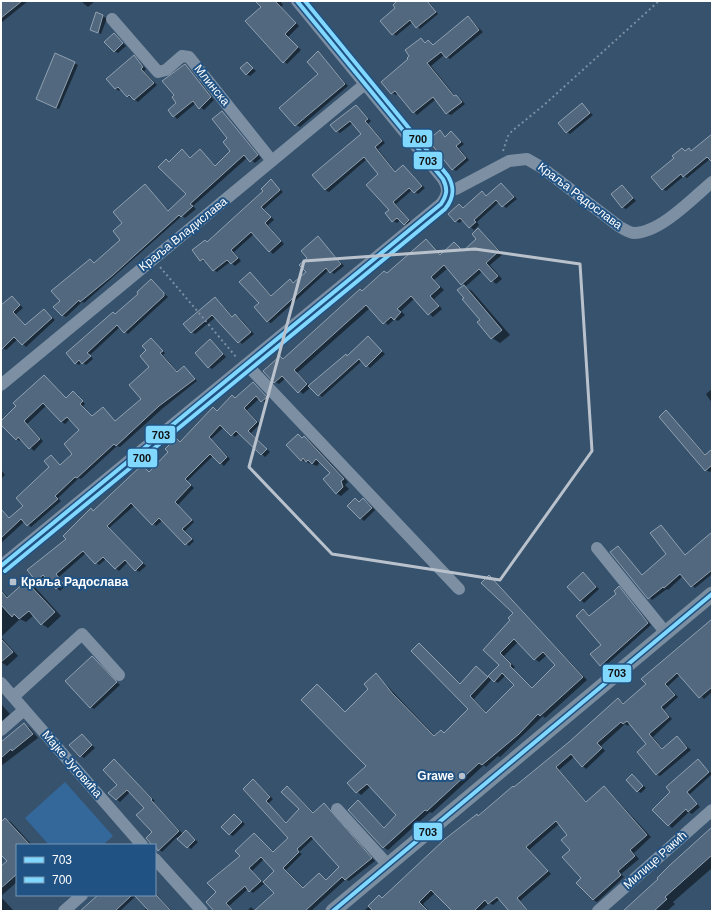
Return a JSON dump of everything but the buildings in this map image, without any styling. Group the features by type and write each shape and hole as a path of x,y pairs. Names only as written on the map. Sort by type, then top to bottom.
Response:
{"main road":[{"path":"333,911 712,594"}],"street":[{"path":"1,566 246,366 440,204 446,197 448,191 443,179 297,1"},
{"name":"Млинска","path":"112,19 158,72 166,70 182,56 189,58 272,161"},
{"name":"Краља Владислава","path":"1,385 365,84"},
{"name":"Краља Радослава","path":"448,191 462,186 503,163 518,159 526,159 534,162 620,227 633,233 646,231 660,224 712,182"},
{"path":"246,366 459,589"},
{"path":"597,548 666,633"},
{"path":"13,697 82,634 119,675"},
{"name":"Мајке Југовића","path":"1,683 140,844"},
{"path":"1,730 24,710"},
{"path":"337,809 388,865"},
{"name":"Милице Ракић","path":"598,911 712,810"},
{"path":"156,860 202,911"},
{"path":"64,911 81,896"}],"path":[{"path":"503,163 502,157 505,145 512,130 550,100 659,1"},
{"path":"152,259 246,366"}],"highlighted area":[{"path":"475,249 580,264 592,451 500,580 332,554 249,467 304,261"}],"shaded area":[{"path":"65,782 113,836 104,844 48,844 25,818"}],"transit line":[{"name":"703","path":"1,566 443,201 446,195 446,186 443,179 297,1"},
{"name":"700","path":"5,571 445,209 450,201 452,197 452,185 448,176 305,1"},
{"name":"703","path":"333,911 712,594"}],"place":[{"name":"Краља Радослава","path":"13,582"},
{"name":"Grawe","path":"462,776"}]}
